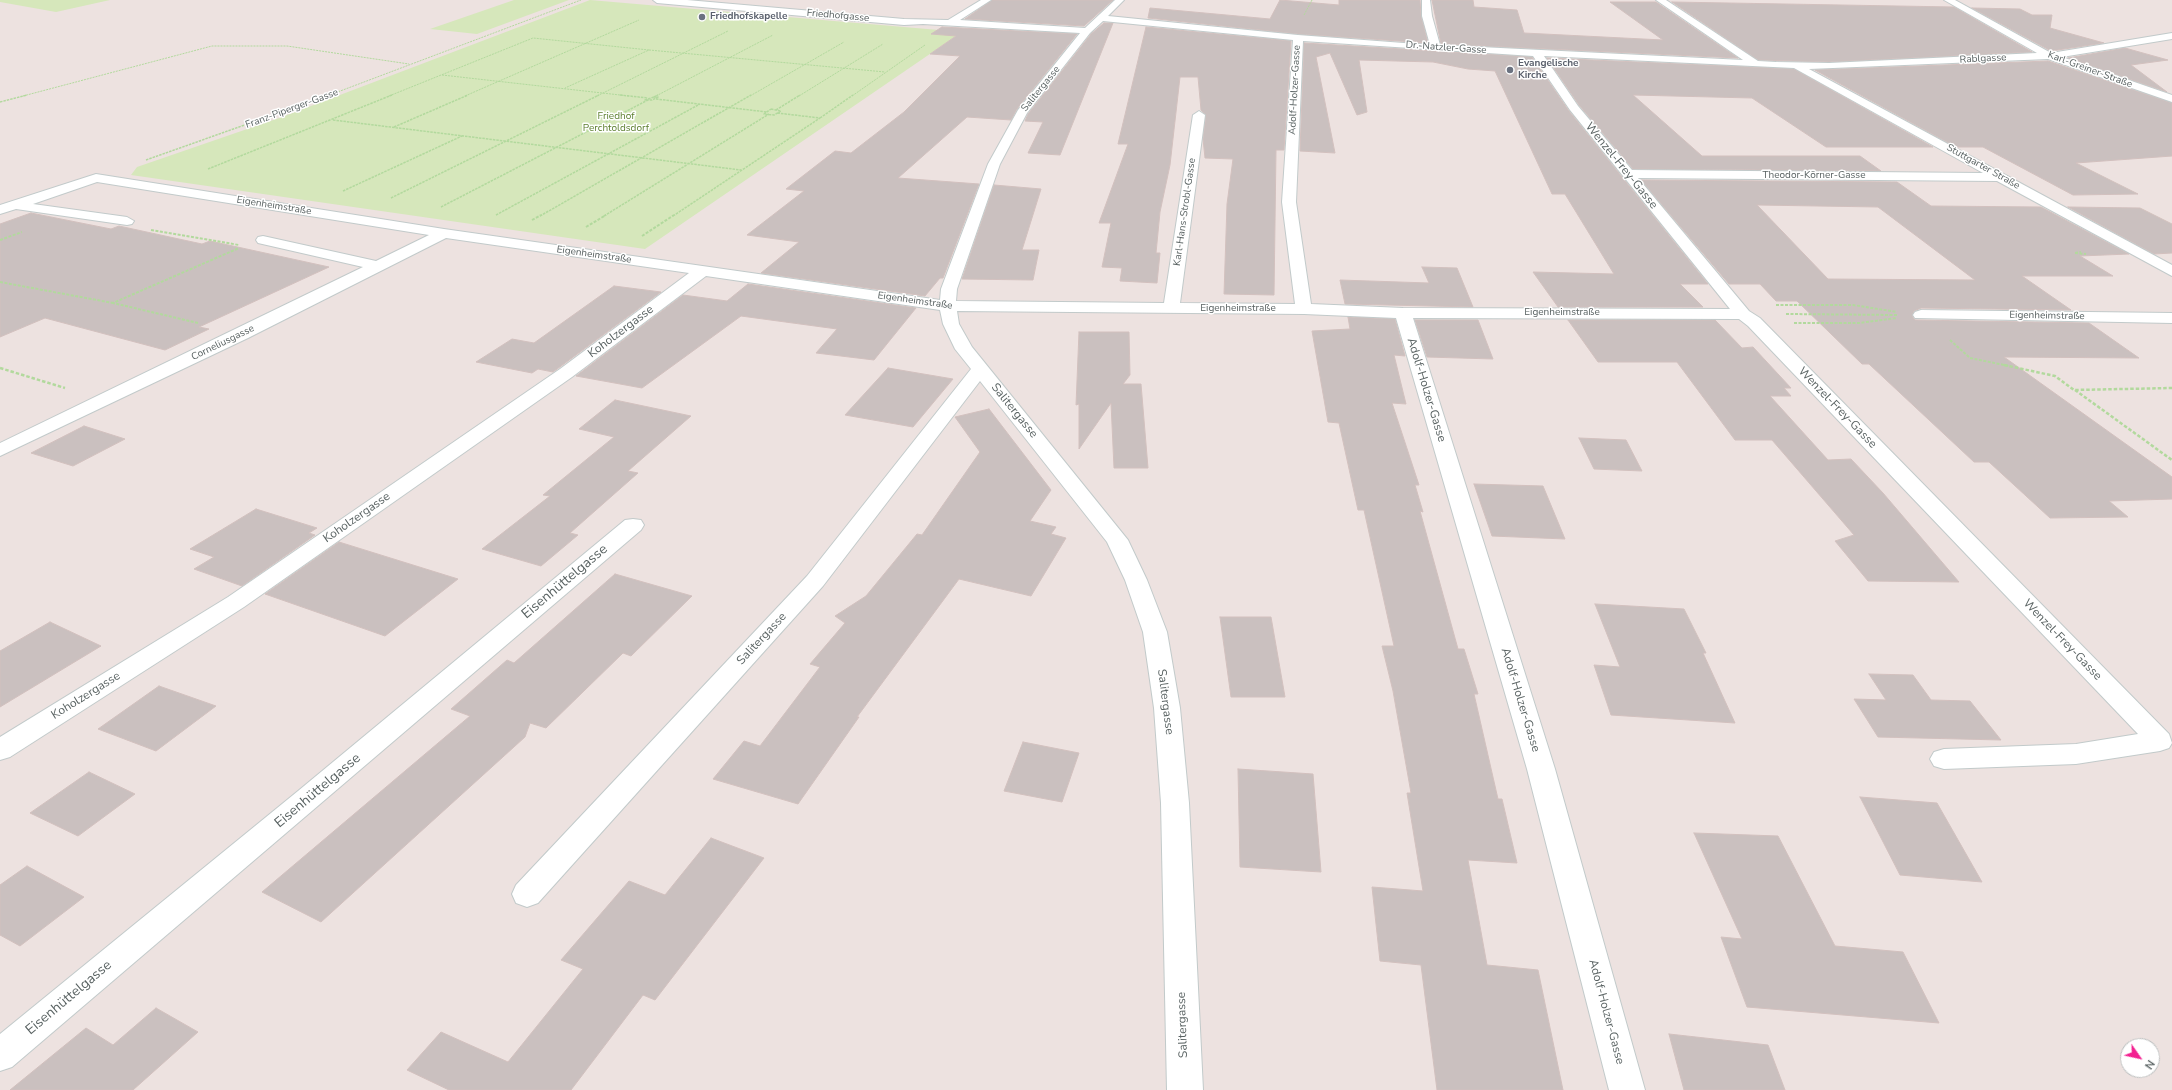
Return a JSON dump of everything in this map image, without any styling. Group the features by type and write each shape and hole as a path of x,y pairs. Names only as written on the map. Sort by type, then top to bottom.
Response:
{"street":[{"name":"Friedhofgasse","path":"656,0 904,22 923,21 950,23 1093,24"},
{"path":"697,4 707,0"},
{"name":"Friedhofgasse","path":"755,0 915,16 923,21"},
{"path":"950,23 987,0"},
{"name":"Salitergasse","path":"1120,0 1093,24 1022,112 994,164 949,289 948,306 951,324 964,349 1117,540 1136,580 1155,632 1167,708 1175,803 1185,1090"},
{"path":"1426,0 1427,16 1436,48"},
{"path":"1660,0 1756,64"},
{"name":"Karl-Greiner-Straße","path":"1948,0 2048,56 2172,99"},
{"name":"Dr.-Natzler-Gasse","path":"1093,24 1537,54 1794,65"},
{"name":"Rablgasse","path":"1794,65 1829,66 2048,56 2172,36"},
{"name":"Adolf-Holzer-Gasse","path":"1298,38 1289,202 1304,309"},
{"name":"Wenzel-Frey-Gasse","path":"1537,54 1574,108 1744,314 2160,741 2076,754 1944,759"},
{"name":"Stuttgarter Straße","path":"1794,65 2172,271"},
{"name":"Karl-Hans-Strobl-Gasse","path":"1171,309 1199,115"},
{"name":"Theodor-Körner-Gasse","path":"1628,174 2001,177"},
{"path":"0,210 96,178"},
{"name":"Eigenheimstraße","path":"96,178 444,233 948,306 1304,309 1403,313 1744,314"},
{"path":"14,205 127,221"},
{"name":"Corneliusgasse","path":"0,450 242,334 444,233"},
{"path":"263,240 377,266"},
{"name":"Koholzergasse","path":"0,750 236,602 566,373 702,271"},
{"name":"Adolf-Holzer-Gasse","path":"1403,313 1541,769 1626,1090"},
{"name":"Eigenheimstraße","path":"1921,315 2172,318"},
{"name":"Salitergasse","path":"527,894 815,581 980,369"},
{"name":"Eisenhüttelgasse","path":"0,1055 314,794 633,525"}],"path":[{"name":"Franz-Piperger-Gasse","path":"96,178 276,115 581,0"},
{"path":"393,128 639,20"},
{"path":"385,201 733,29"},
{"path":"444,210 436,209 648,99 655,98 774,34"},
{"path":"205,171 533,38 885,72"},
{"path":"532,220 844,41"},
{"path":"776,110 888,41"},
{"path":"637,240 820,118 930,41"},
{"path":"0,102 212,46 287,46 410,64"},
{"path":"565,88 649,50"},
{"path":"442,75 565,88 648,99 655,98 728,108 767,112 771,110 781,111 777,113"},
{"path":"491,218 700,104"},
{"path":"767,112 764,114 777,113 820,118"},
{"path":"586,228 769,114"},
{"path":"331,120 741,170"},
{"path":"339,194 462,136"},
{"path":"113,303 243,246 132,226 127,221"},
{"path":"2075,253 2080,254"},
{"path":"0,282 113,303 242,334"},
{"path":"1744,314 1853,306 1921,315 1970,358 2054,376 2172,460"},
{"path":"1744,314 1859,323 1921,315"},
{"path":"1744,314 1921,315"},
{"path":"0,368 106,400"},
{"path":"2074,390 2172,388"}],"green space":[{"path":"0,0 110,0 56,12 0,2"},
{"path":"514,0 569,0 477,34 430,29"},
{"name":"Friedhof Perchtoldsdorf","path":"590,0 962,32 645,249 131,175 137,167 282,117"}],"building":[{"path":"992,0 1113,0 1084,26 965,19"},
{"path":"1280,0 1339,5 1339,0 1420,0 1421,16 1428,43 1298,34 1148,18 1150,8 1270,19"},
{"path":"1432,0 1473,0 1474,7 1517,10 1524,33 1663,40 1610,2 1656,2 1738,58 1441,44"},
{"path":"1672,2 1954,7 2032,52 1829,62 1758,60"},
{"path":"1972,8 2020,9 2032,15 2052,15 2050,28 2104,43 2051,51"},
{"path":"1104,23 1113,23 1060,155 1028,153 1043,122 1025,121 1028,114 1091,34"},
{"path":"942,27 1077,34 1017,109 1011,120 967,117 898,178 979,184 943,278 940,278 925,296 761,273 799,242 747,235 804,191 786,189 835,151 851,153 904,112 960,56 930,54 956,36 931,34"},
{"path":"1146,27 1291,41 1284,150 1276,150 1274,295 1224,294 1227,204 1233,159 1205,158 1203,139 1206,115 1201,110 1198,77 1180,77 1170,165 1160,212 1156,253 1160,253 1157,283 1120,281 1122,268 1102,267 1111,223 1099,223 1128,144 1118,144"},
{"path":"1304,43 1532,57 1569,111 1708,284 1680,284 1703,307 1558,307 1533,272 1614,274 1565,194 1552,194 1495,71 1468,69 1433,62 1359,60 1367,112 1357,115 1330,53 1316,57 1335,153 1300,151"},
{"path":"2125,48 2168,60 2131,65 2167,92 2068,58"},
{"path":"1547,58 1794,69 1933,147 1826,147 1752,98 1633,95 1702,156 1860,156 1881,171 1633,169 1579,105"},
{"path":"2048,61 2172,103 2172,156 2076,163 2138,194 2073,195 1983,147 1956,147 1815,70"},
{"path":"1641,180 1897,182 1931,206 2041,207 2129,254 2080,256 2113,276 2022,276 2071,310 1921,308 1914,311 1912,316 1915,320 2089,323 2139,358 2004,357 2172,477 2172,499 2109,501 2128,517 2050,518 1989,462 1974,462 1869,364 1862,364 1797,301 1776,301 1760,284 1729,284","holes":["1757,205 1878,207 1975,280 1828,279"]},
{"path":"994,185 1041,189 1022,250 1039,250 1033,280 962,279"},
{"path":"2068,207 2140,208 2172,224 2172,253 2154,254"},
{"path":"31,213 111,229 119,226 202,244 210,241 329,267 199,327 209,329 165,350 45,318 0,337 0,224"},
{"path":"1422,267 1457,268 1473,307 1345,304 1340,280 1429,283"},
{"path":"748,284 916,308 874,360 816,353 837,329 741,316 642,388 576,376 683,295 727,301"},
{"path":"614,286 661,292 553,372 538,369 532,373 476,362 512,339 534,343"},
{"path":"1348,317 1395,319 1405,356 1394,355 1406,404 1392,403 1419,485 1415,485 1423,512 1420,511 1458,649 1464,649 1478,694 1474,694 1498,799 1502,799 1517,863 1468,860 1487,965 1538,970 1563,1090 1437,1090 1421,965 1380,961 1372,887 1423,891 1407,793 1411,793 1393,691 1382,646 1394,646 1364,510 1358,510 1339,423 1328,422 1312,331 1350,329"},
{"path":"1415,320 1478,320 1493,359 1427,357"},
{"path":"1568,320 1715,320 1742,348 1753,347 1791,388 1784,388 1791,396 1770,396 1828,460 1851,459 1883,493 1959,582 1868,581 1835,541 1854,535 1772,440 1735,440 1677,362 1598,362"},
{"path":"1079,332 1129,332 1130,375 1123,384 1141,384 1148,468 1114,468 1111,403 1079,449 1079,404 1076,405"},
{"path":"888,368 953,379 913,427 845,415"},
{"path":"615,400 691,416 628,471 638,473 570,533 578,535 541,566 482,549 550,496 543,495 614,437 579,429"},
{"path":"989,409 1051,490 1030,521 1056,527 1051,534 1066,538 1031,596 959,579 857,717 859,717 798,804 713,779 744,741 760,746 820,667 810,664 845,623 835,616 866,596 917,534 922,535 980,452 955,417"},
{"path":"84,426 125,439 73,466 31,453"},
{"path":"1579,438 1626,440 1642,471 1594,469"},
{"path":"1474,484 1543,486 1565,539 1492,536"},
{"path":"256,509 317,528 309,533 315,535 242,586 194,569 214,557 190,549"},
{"path":"339,542 458,579 385,636 265,594"},
{"path":"615,574 692,596 631,656 623,653 546,728 530,723 525,737 321,922 262,892 470,716 451,709 507,660 514,663"},
{"path":"1595,604 1684,609 1706,653 1703,653 1735,723 1611,715 1594,665 1620,667"},
{"path":"1220,617 1271,617 1285,697 1231,697"},
{"path":"50,622 101,646 0,707 0,651"},
{"path":"1869,674 1913,675 1931,700 1970,701 2001,740 1878,737 1854,699 1886,700"},
{"path":"159,686 216,706 156,751 98,729"},
{"path":"1023,742 1079,753 1062,802 1004,791"},
{"path":"1238,769 1313,774 1321,872 1240,867"},
{"path":"89,772 135,794 78,836 30,813"},
{"path":"1860,797 1937,803 1982,882 1900,875"},
{"path":"1694,833 1778,836 1835,946 1903,952 1939,1023 1747,1007 1721,937 1742,939"},
{"path":"711,838 764,858 655,1000 643,995 571,1090 449,1090 407,1070 441,1032 508,1062 583,969 561,960 629,881 665,895"},
{"path":"27,866 84,897 20,946 0,935 0,885"},
{"path":"156,1008 198,1032 133,1090 10,1090 86,1028 113,1045"},
{"path":"1669,1034 1768,1045 1785,1090 1684,1090"}],"place":[{"name":"Friedhofskapelle","path":"702,17"},
{"name":"Evangelische Kirche","path":"1510,70"}]}
